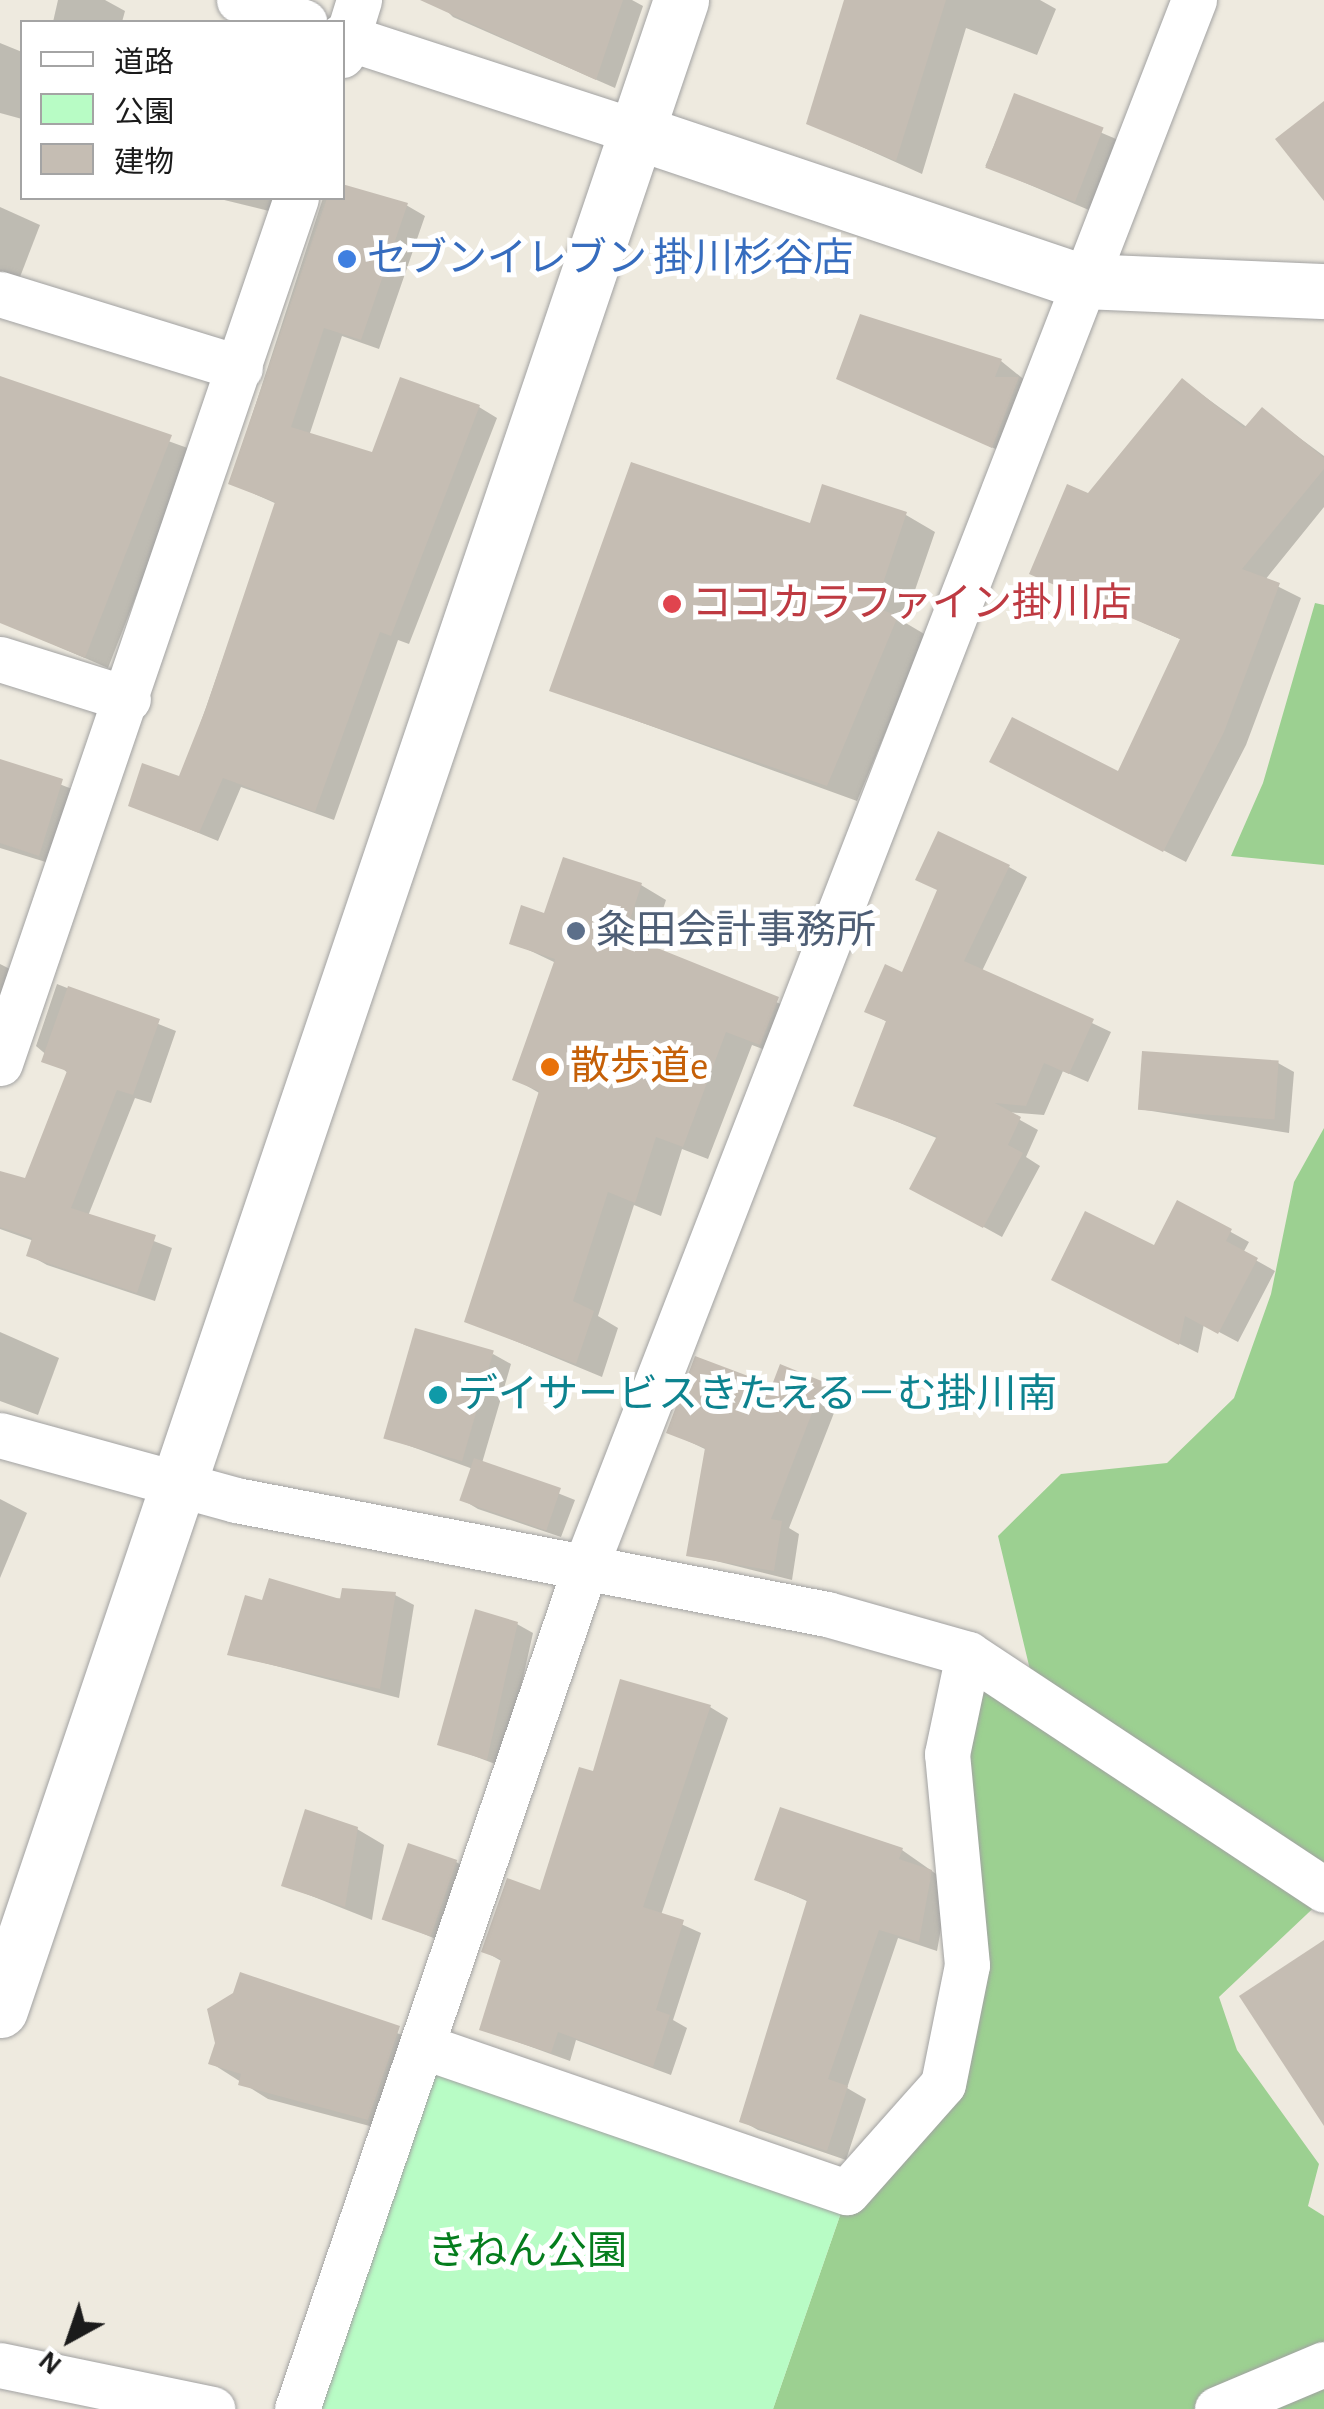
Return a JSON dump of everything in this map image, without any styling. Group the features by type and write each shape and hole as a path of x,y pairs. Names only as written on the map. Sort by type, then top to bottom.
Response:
{"street":[{"path":"239,0 298,20"},
{"path":"0,2010 681,0"},
{"path":"297,2409 586,1565 1081,280 1194,0"},
{"path":"348,32 1081,280 1324,291"},
{"path":"0,1063 295,200"},
{"path":"0,294 240,368"},
{"path":"0,659 128,698"},
{"path":"0,1435 180,1480 236,1500 586,1565 968,1654 1324,1890"},
{"path":"422,2046 848,2192 943,2084 967,1965 947,1754 968,1654"},
{"path":"1217,2409 1324,2364"},
{"path":"0,2365 212,2409"}],"green space":[{"path":"1315,603 1324,605 1324,865 1231,856 1263,783"},
{"path":"1324,1128 1324,1867 1037,1699 998,1536 1061,1474 1167,1463 1234,1398 1271,1294 1294,1182"},
{"path":"989,1667 1324,1898 1219,1997 1237,2050 1319,2164 1308,2206 1324,2216 1324,2409 773,2409 844,2204 888,2146 957,2012 958,1703"},
{"name":"きねん公園","path":"422,2046 844,2204 773,2409 308,2409"}],"building":[{"path":"420,0 623,0 596,80"},
{"path":"844,0 946,0 896,161 806,124"},
{"path":"1014,93 1104,127 1075,202 985,168"},
{"path":"1324,101 1324,201 1275,139"},
{"path":"345,185 408,203 361,340 324,328 291,427 372,452 400,377 480,405 391,636 380,632 315,812 223,778 199,833 128,806 142,763 179,776 275,502 228,484 326,200 345,200"},
{"path":"860,314 1002,359 995,377 1019,377 992,448 836,379"},
{"path":"0,376 172,435 85,658 0,623"},
{"path":"1182,378 1244,428 1262,407 1324,458 1324,469 1242,569 1280,583 1224,732 1163,852 989,762 1012,717 1118,771 1180,639 1029,574 1067,484 1088,493"},
{"path":"631,462 810,523 822,484 907,512 875,607 898,616 827,786 549,691"},
{"path":"0,759 63,779 39,856 0,843"},
{"path":"938,831 1010,865 964,961 1094,1019 1069,1074 1044,1063 1026,1106 995,1103 1021,1117 1008,1145 1023,1153 983,1228 909,1189 937,1136 853,1106 886,1021 864,1012 885,964 902,972 937,890 915,880"},
{"path":"563,857 642,883 625,935 779,997 760,1045 726,1032 683,1147 656,1137 635,1203 608,1192 573,1301 594,1311 576,1364 464,1322 539,1091 512,1080 555,959 509,944 521,905 544,913"},
{"path":"68,986 160,1019 133,1095 117,1090 71,1208 156,1235 137,1293 26,1256 32,1238 0,1227 0,1171 25,1178 67,1071 41,1062"},
{"path":"1142,1051 1279,1061 1275,1119 1138,1110"},
{"path":"1177,1200 1232,1229 1226,1241 1258,1258 1218,1334 1185,1316 1179,1345 1051,1280 1085,1211 1154,1245"},
{"name":"デイサービスきたえる－む掛川南","path":"415,1328 494,1351 462,1461 383,1439"},
{"path":"695,1356 772,1385 780,1364 824,1382 771,1519 782,1521 774,1571 686,1556 705,1448 666,1433"},
{"path":"474,1458 561,1488 546,1531 459,1501"},
{"path":"269,1578 340,1599 342,1588 396,1592 380,1689 227,1655 245,1595 262,1600"},
{"path":"475,1609 518,1622 487,1760 437,1745"},
{"path":"620,1679 711,1705 643,1907 684,1920 656,2010 670,2015 653,2067 558,2032 551,2053 479,2030 501,1959 481,1952 507,1878 540,1890 579,1767 593,1771"},
{"path":"780,1807 903,1848 899,1859 932,1870 919,1942 879,1930 828,2079 848,2086 827,2151 739,2122 807,1900 754,1880"},
{"path":"305,1809 358,1827 345,1907 281,1886"},
{"path":"408,1843 457,1860 431,1937 382,1920"},
{"path":"1324,1940 1324,2126 1239,1996"},
{"path":"240,1972 400,2026 368,2120 238,2085 241,2074 208,2064 215,2043 207,2009 233,1993"}],"place":[{"name":"セブンイレブン 掛川杉谷店","path":"347,259"},
{"name":"ココカラファイン掛川店","path":"672,604"},
{"name":"粂田会計事務所","path":"576,931"},
{"name":"散歩道e","path":"550,1067"},
{"name":"デイサービスきたえる－む掛川南","path":"438,1395"}]}
